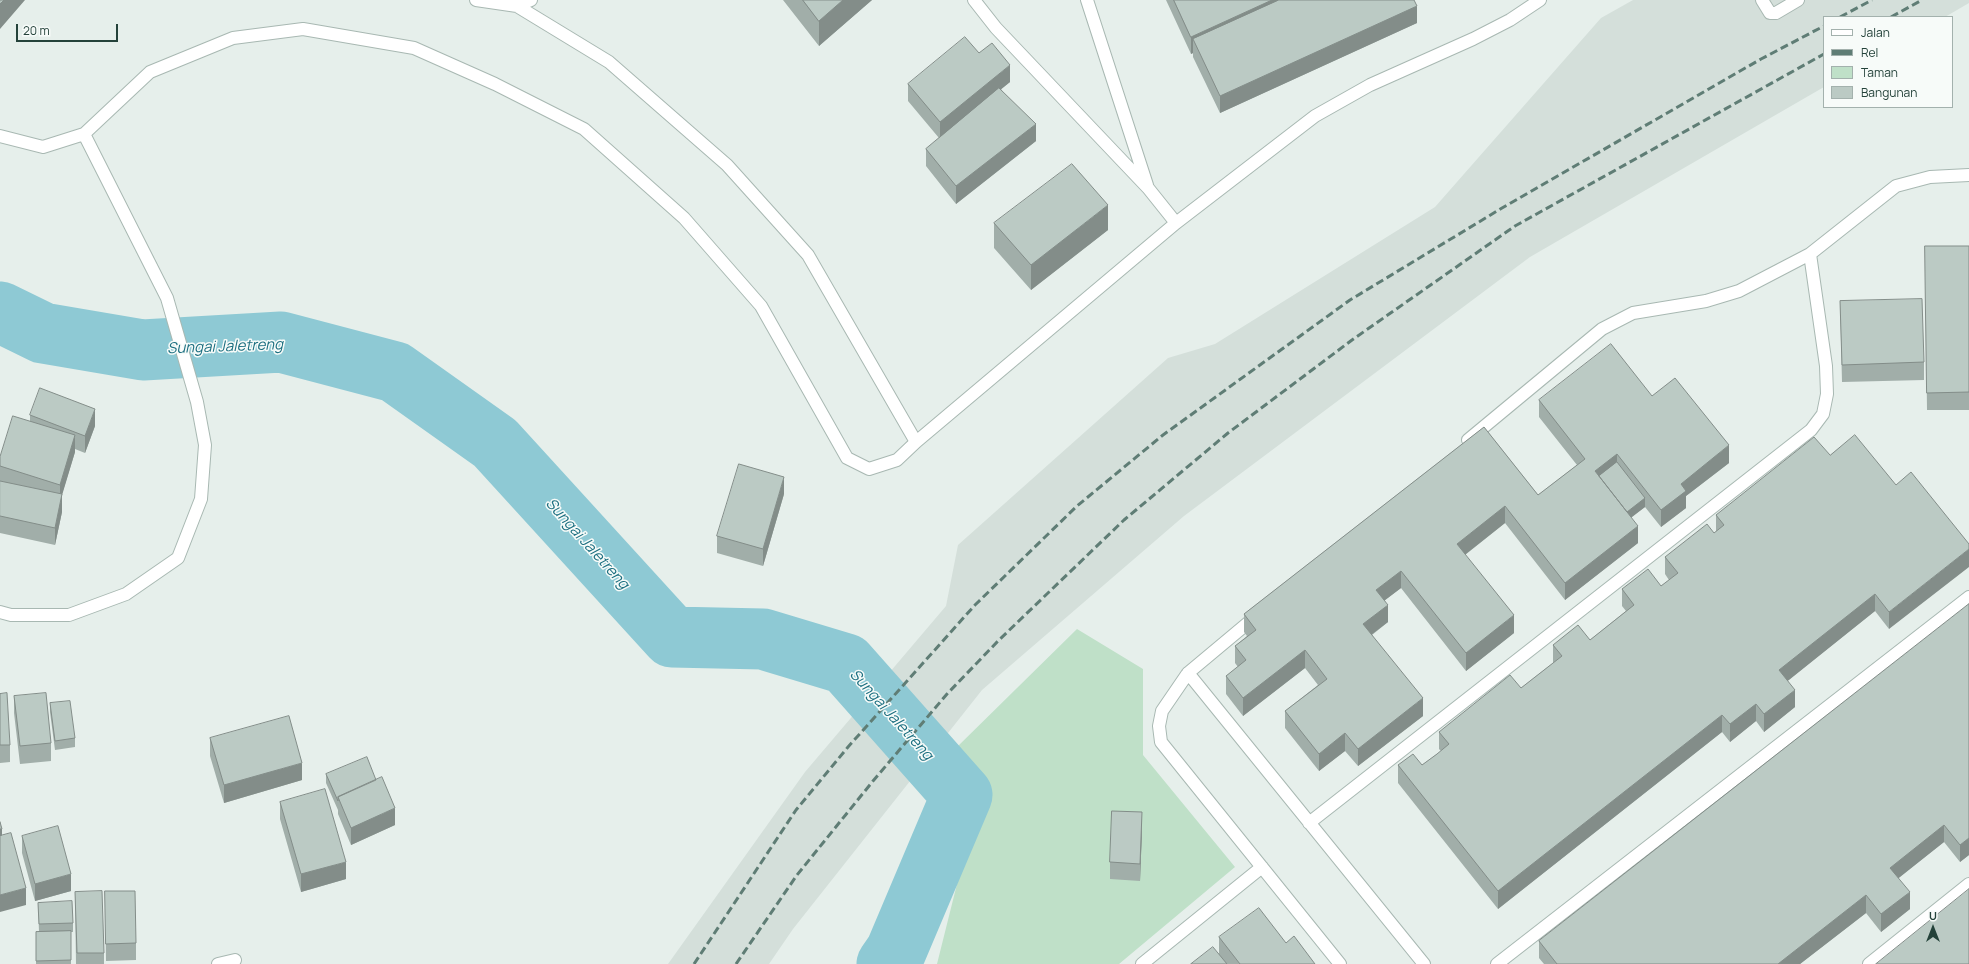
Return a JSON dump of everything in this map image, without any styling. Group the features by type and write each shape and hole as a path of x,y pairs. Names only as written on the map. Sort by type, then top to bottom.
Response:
{"street":[{"path":"476,0 517,6 609,62 726,165 808,255 916,442"},
{"path":"517,6 530,0"},
{"path":"974,0 996,28 1148,188 1176,223"},
{"path":"1087,0 1148,188"},
{"path":"0,136 43,147 84,134 150,72 233,38 303,29 414,48 495,84 584,129 684,218 761,306 847,458 869,469 898,460 916,442 1176,223 1315,116 1370,85 1473,39 1510,20 1540,0"},
{"path":"1762,0 1770,13 1773,13 1798,0"},
{"path":"0,612 11,615 69,615 126,594 178,558 201,499 205,445 197,402 167,298 84,134"},
{"path":"1462,445 1602,329 1633,312 1706,301 1739,290 1810,254 1896,186 1930,177 1969,175"},
{"path":"1309,823 1812,430 1823,414 1827,394 1826,366 1810,254"},
{"path":"1497,964 1969,596"},
{"path":"1267,607 1188,673 1162,711 1159,726 1161,742 1340,964"},
{"path":"1188,673 1424,964"},
{"path":"1142,964 1262,867"},
{"path":"1868,964 1969,884"},
{"path":"218,964 235,960"}],"shaded area":[{"path":"1633,0 1969,0 1969,3 1947,16 1823,16 1823,88 1530,257 1184,516 982,690 793,929 769,964 668,964 805,772 946,606 958,545 1168,358 1215,344 1435,207 1601,18"}],"green space":[{"path":"1077,629 1143,669 1143,755 1235,867 1119,964 937,964 978,800 957,747"}],"building":[{"path":"803,0 843,0 819,21"},
{"path":"1174,0 1272,0 1191,37"},
{"path":"1279,0 1414,0 1417,6 1220,96 1193,39"},
{"path":"965,37 979,53 992,43 1010,65 940,122 908,84"},
{"path":"999,88 1036,124 956,186 926,149"},
{"path":"1072,164 1108,205 1031,265 994,223"},
{"path":"1925,246 1969,246 1969,392 1927,393"},
{"path":"1922,299 1924,362 1842,365 1840,301"},
{"path":"1611,344 1652,396 1675,378 1729,445 1681,484 1686,491 1661,510 1617,454 1595,471 1638,526 1565,583 1505,506 1457,544 1514,615 1466,653 1401,571 1376,590 1388,605 1363,624 1423,698 1358,749 1345,733 1319,754 1285,711 1327,679 1305,650 1243,698 1226,676 1246,660 1235,646 1256,630 1244,614 1484,427 1538,495 1585,459 1539,400"},
{"path":"40,388 95,409 85,436 30,415"},
{"path":"13,416 75,435 60,485 0,466 0,457"},
{"path":"1855,435 1896,485 1911,472 1969,544 1969,549 1889,612 1875,594 1779,670 1795,690 1764,714 1756,704 1730,724 1722,715 1498,891 1398,765 1413,754 1422,765 1437,754 1449,744 1439,732 1510,675 1521,688 1562,656 1553,645 1578,625 1590,640 1634,605 1622,589 1648,569 1661,586 1678,573 1665,557 1707,524 1714,533 1724,525 1716,515 1814,437 1830,455"},
{"path":"1617,462 1645,498 1627,512 1599,476"},
{"path":"739,464 784,477 763,549 717,536"},
{"path":"0,481 62,494 55,528 0,516"},
{"path":"1969,604 1969,838 1960,845 1944,825 1890,868 1910,892 1881,914 1866,895 1778,964 1557,964 1539,941"},
{"path":"7,693 10,745 0,745 0,694"},
{"path":"46,693 51,743 20,746 14,696"},
{"path":"70,701 75,738 55,741 50,703"},
{"path":"289,716 302,763 224,785 210,738"},
{"path":"367,757 376,780 338,797 338,801 326,774"},
{"path":"382,777 395,808 351,828 338,797"},
{"path":"325,789 346,862 301,874 280,802"},
{"path":"1112,811 1142,812 1140,864 1110,862"},
{"path":"58,826 71,874 35,884 22,836"},
{"path":"11,833 26,888 0,895 0,836"},
{"path":"1969,889 1969,964 1876,964"},
{"path":"102,891 104,953 77,953 75,892"},
{"path":"105,891 135,891 136,943 106,944"},
{"path":"72,901 73,923 39,924 38,903"},
{"path":"1259,908 1286,943 1294,936 1315,964 1240,964 1219,937"},
{"path":"71,931 71,960 36,961 36,932"},
{"path":"1213,947 1227,964 1191,964"}],"waterway":[{"name":"Sungai Jaletreng","path":"0,312 43,333 143,350 281,342 395,372 495,443 672,637 763,639 846,664 962,795 896,951 887,964"}],"railway":[{"path":"1842,16 1872,0"},
{"path":"1893,16 1922,0"},
{"path":"694,964 796,810 848,747 975,605 1077,506 1163,435 1350,300 1502,208 1761,59 1823,27"},
{"path":"736,964 797,875 873,781 947,694 999,640 1124,520 1228,433 1352,340 1515,226 1823,55"}]}
